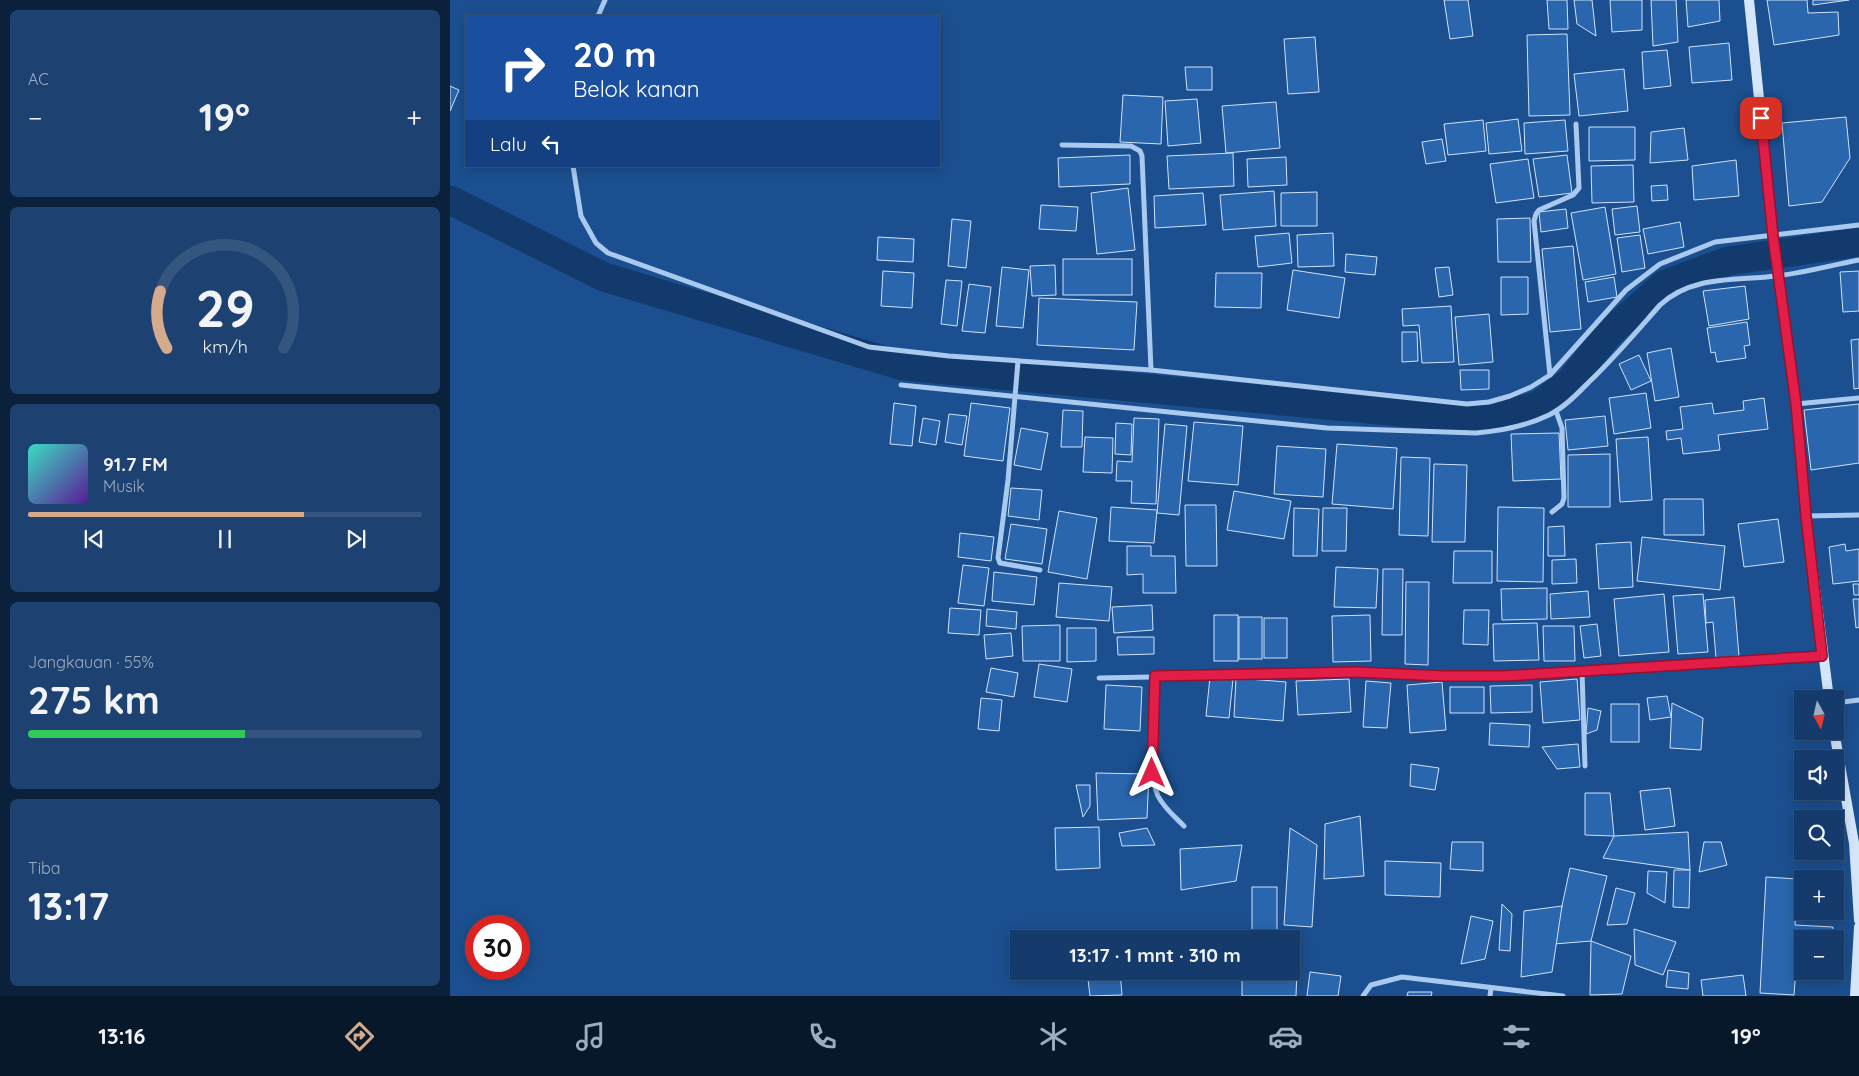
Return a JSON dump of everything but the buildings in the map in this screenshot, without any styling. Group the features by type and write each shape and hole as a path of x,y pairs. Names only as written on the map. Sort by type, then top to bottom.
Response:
{"street":[{"path":"598,15 605,0"},
{"path":"1749,0 1777,273 1796,404 1806,516 1828,690"},
{"path":"1550,375 1534,221 1539,210 1573,195 1580,188 1576,124"},
{"path":"1062,145 1131,146 1140,151 1142,156 1151,370"},
{"path":"573,167 581,216 596,243 608,253 869,346 1018,363 1151,370 1467,404 1489,402 1510,396 1531,387 1550,375 1626,290 1660,264 1715,242 1859,225"},
{"path":"902,385 1015,394 1327,428 1476,433 1498,431 1528,423 1556,410 1576,395 1606,366 1669,297 1682,290 1703,282 1859,260"},
{"path":"1018,363 1008,480 998,560 1000,563 1040,570"},
{"path":"1796,404 1859,398"},
{"path":"1552,512 1562,504 1564,498 1562,428 1556,410"},
{"path":"1806,516 1859,516"},
{"path":"1099,678 1356,672 1444,676 1504,676 1822,656"},
{"path":"1582,670 1584,766"},
{"path":"1155,676 1152,762 1154,783 1163,804 1184,826"},
{"path":"1844,702 1859,700"},
{"path":"1836,740 1854,843 1859,920"},
{"path":"1855,996 1859,927"},
{"path":"1364,996 1371,985 1402,977 1563,996"},
{"path":"1490,996 1491,988"}],"waterway":[{"path":"450,200 604,277 903,366 1488,420 1539,405 1571,381 1609,333 1665,284 1728,261 1859,242"}],"route":[{"path":"1152,773 1155,676 1356,672 1444,676 1504,676 1822,656 1806,516 1796,404 1773,236 1761,118"}]}
